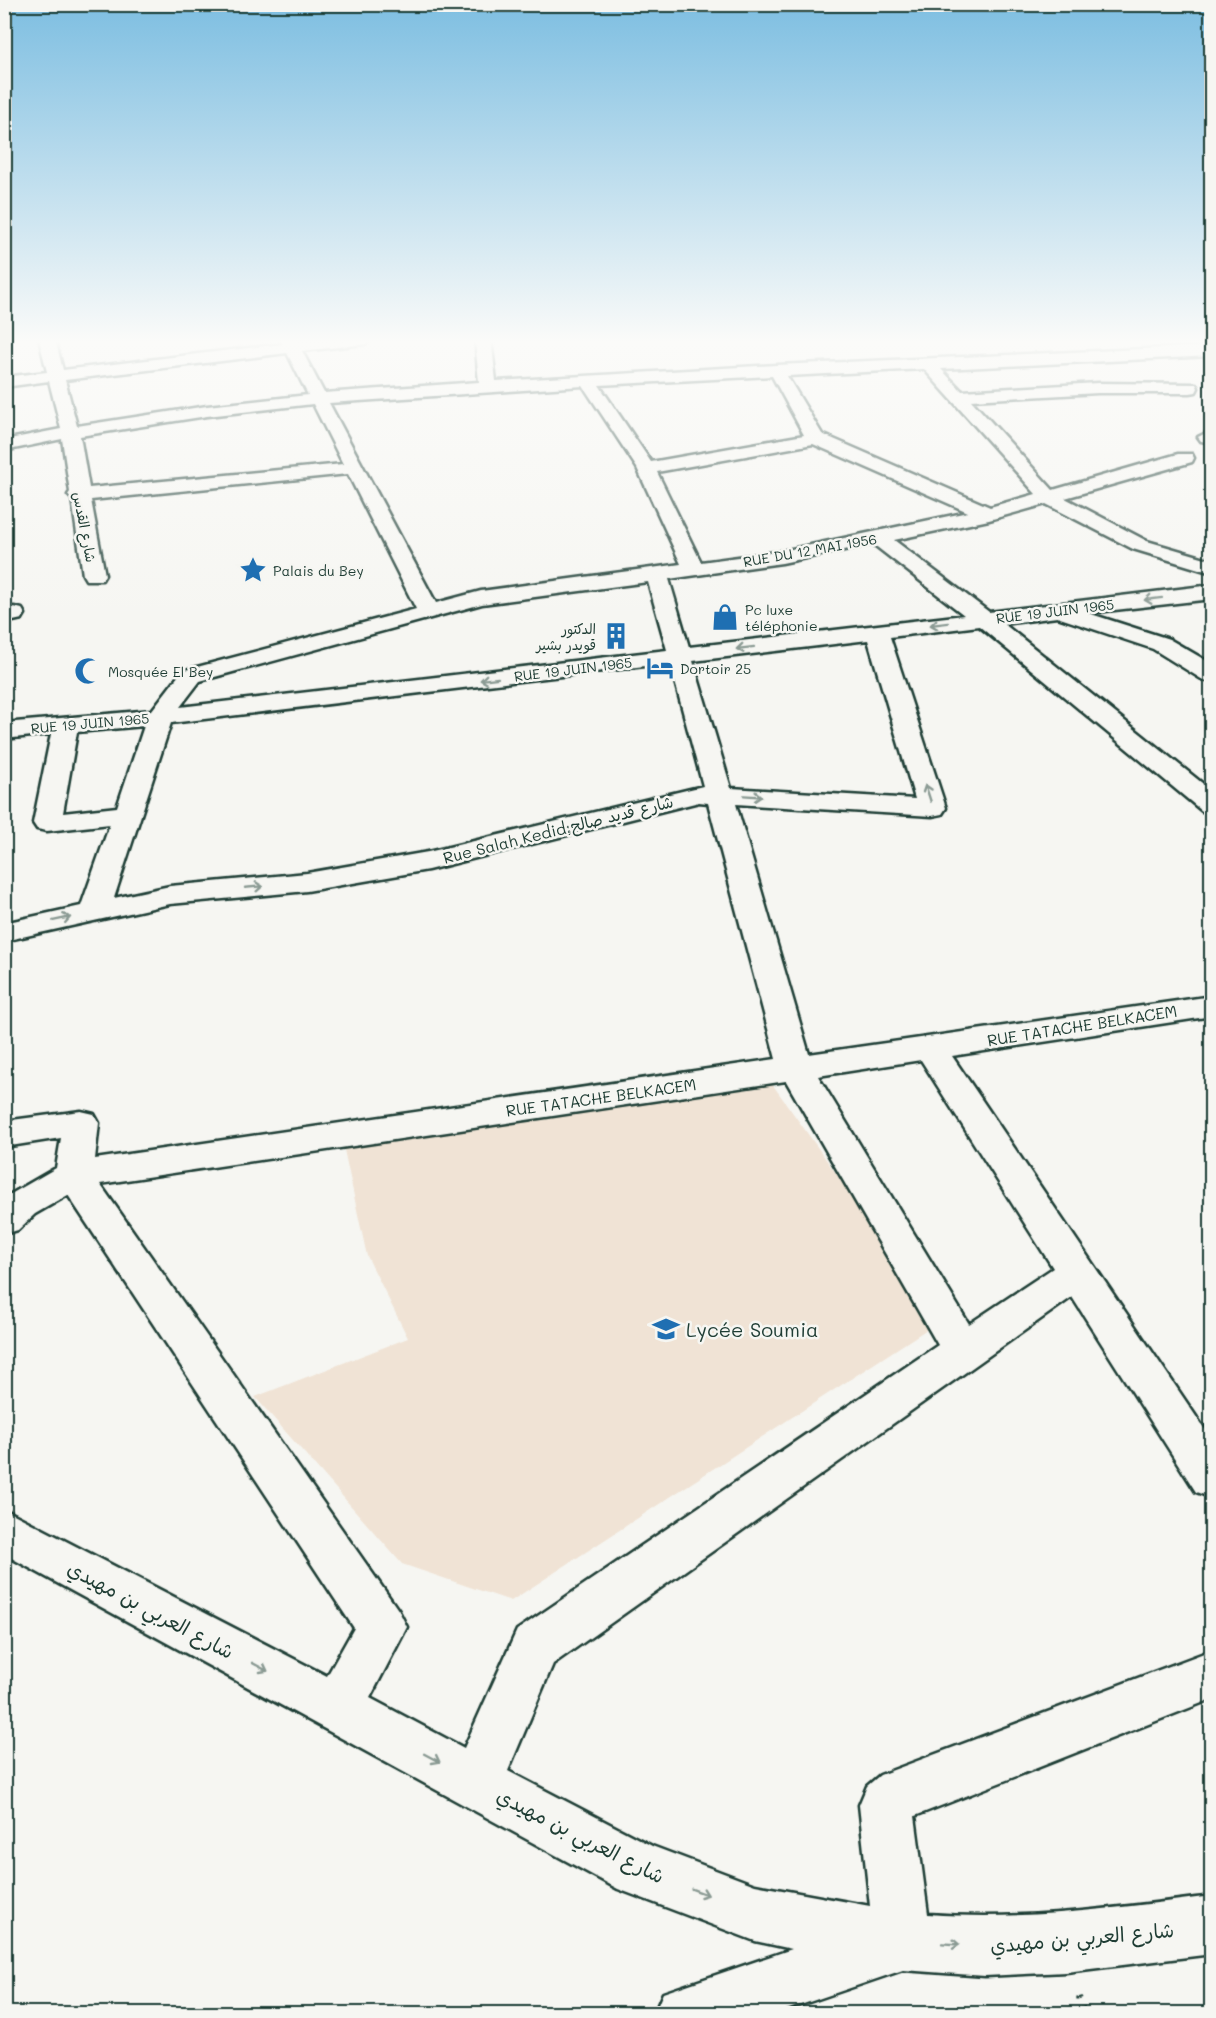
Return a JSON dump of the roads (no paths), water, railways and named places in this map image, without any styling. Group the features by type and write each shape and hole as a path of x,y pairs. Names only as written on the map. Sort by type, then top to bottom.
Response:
{"street":[{"path":"4,446 60,433"},
{"name":"شارع القدس","path":"69,433 93,575"},
{"path":"337,433 429,612"},
{"path":"623,433 646,468 694,569"},
{"path":"812,433 815,438"},
{"path":"992,433 1049,498 1140,545 1212,567"},
{"path":"646,468 815,438 988,514"},
{"name":"RUE DU 12 MAI 1956","path":"94,912 160,717 191,676 496,595 782,557 878,538 988,514 1185,458"},
{"path":"78,495 355,468"},
{"path":"878,538 984,619 1207,798"},
{"path":"657,574 717,794 796,1068 963,1350"},
{"name":"RUE 19 JUIN 1965","path":"4,731 160,717 1212,592"},
{"path":"1056,610 1161,644 1212,675"},
{"name":"Rue Salah Kedid;شارع قديد صالح","path":"4,932 170,895 307,882 428,861 699,794 932,808 877,632"},
{"path":"66,725 47,823 128,814"},
{"name":"RUE TATACHE BELKACEM","path":"4,1220 22,1204 74,1175 1212,1006"},
{"path":"930,1048 1212,1478"},
{"path":"4,1134 81,1123 74,1175 382,1627 336,1708"},
{"path":"476,1782 535,1647 1076,1273"},
{"name":"شارع العربي بن مهيدي","path":"4,1530 638,1869 755,1913 903,1941 1006,1946 1066,1943 1212,1925"},
{"path":"684,2013 903,1941 886,1805 899,1794 1212,1674"}],"place":[{"name":"Palais du Bey","path":"253,570"},
{"name":"Pc luxe téléphonie","path":"725,617"},
{"name":"الدكتور قويدر بشير","path":"616,636"},
{"name":"Dortoir 25","path":"660,668"},
{"name":"Mosquée El Bey","path":"88,671"},
{"name":"Lycée Soumia","path":"666,1329"}]}
